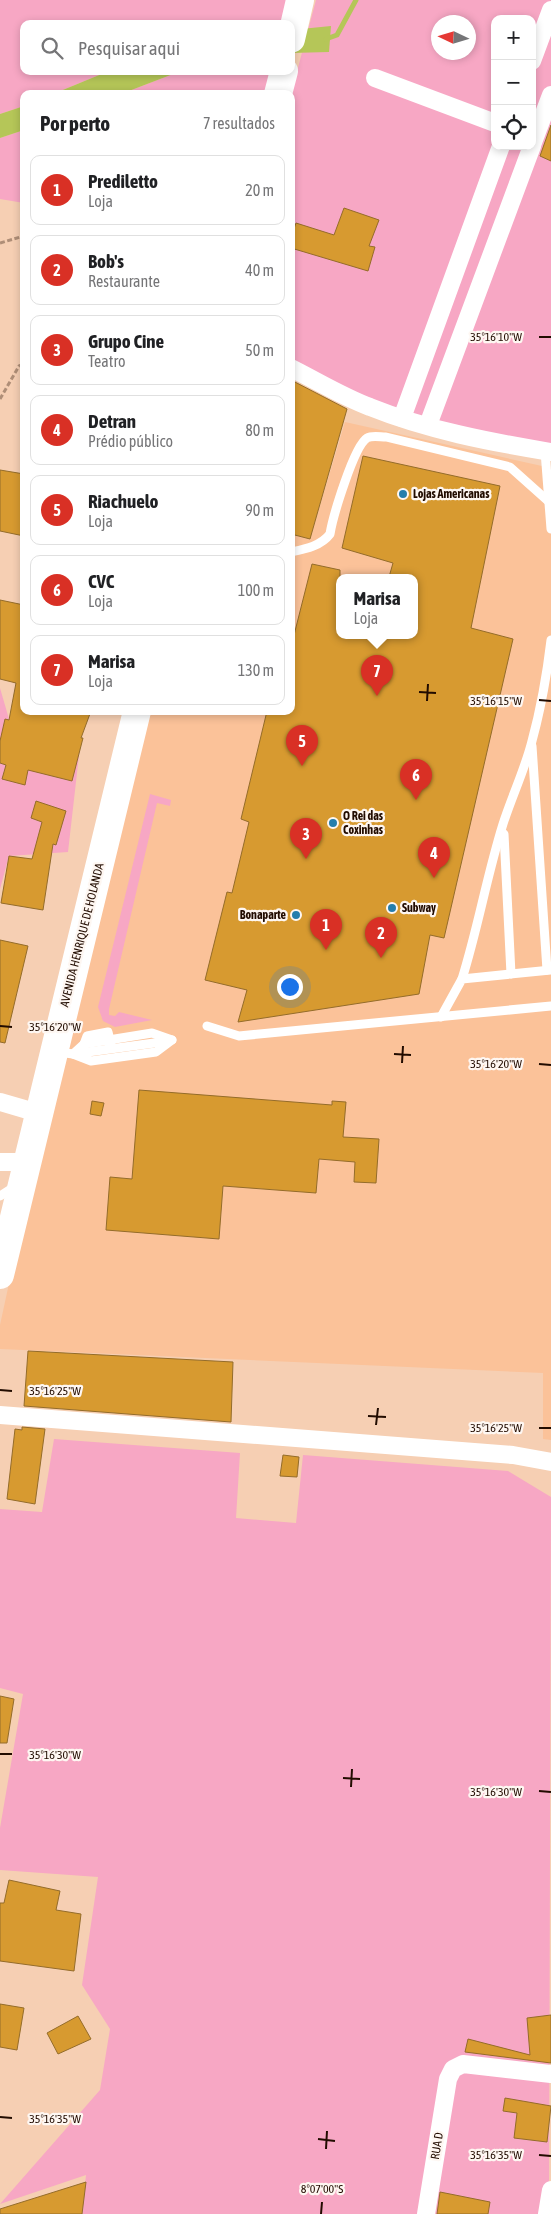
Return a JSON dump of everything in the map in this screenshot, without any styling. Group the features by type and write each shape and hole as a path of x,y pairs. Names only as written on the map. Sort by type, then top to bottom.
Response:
{"main road":[{"path":"295,22 300,0"},
{"path":"279,90 283,75"},
{"name":"AVENIDA HENRIQUE DE HOLANDA","path":"0,1275 12,1176 63,1054 136,715"}],"street":[{"path":"532,60 551,10"},
{"path":"375,78 491,122"},
{"path":"536,134 551,94"},
{"path":"402,418 500,150"},
{"path":"428,425 530,150"},
{"path":"458,264 485,272"},
{"path":"295,370 368,407 402,418 500,444 548,451"},
{"path":"0,1102 38,1113"},
{"path":"0,1415 513,1455 551,1462"},
{"name":"RUA D","path":"426,2214 448,2079 453,2069 463,2064 551,2074"},
{"path":"547,2214 551,2190"}],"lane":[{"path":"295,551 313,547 326,539 330,534 356,450 365,439 373,436 386,437 510,467 548,501"},
{"path":"548,451 548,501 551,529"},
{"path":"441,1017 462,979 476,932 503,824 532,742 546,678 551,640"},
{"path":"462,979 549,970 532,742"},
{"path":"503,824 511,974"},
{"path":"207,1026 239,1036 551,1006"},
{"path":"63,1054 84,1044 111,1049 156,1052 172,1040 152,1033 111,1049 91,1061 63,1054"}],"path":[{"path":"0,244 20,237"},
{"path":"0,399 20,366"}],"shaded area":[{"path":"0,0 289,0 285,20 20,20 20,75 99,75 63,90 20,90 20,107 0,114"},
{"path":"316,0 551,0 551,455 390,416 295,367 295,90 292,90"},
{"path":"331,26 329,52 295,53 295,30"},
{"path":"99,75 171,75 131,90 63,90"},
{"path":"171,75 271,75 267,90 131,90"},
{"path":"20,107 20,131 0,138 0,114"},
{"path":"20,131 20,202 0,199 0,138"},
{"path":"345,422 551,468 551,1440 543,1439 543,1373 0,1349 0,1325 55,1071 142,715 295,715 295,535 310,539"},
{"path":"0,688 9,719 81,738 68,852 9,856 0,889"},
{"path":"150,794 171,800 170,806 157,803 109,1015 115,1016 119,1012 152,1020 115,1027 103,1021 98,1007"},
{"path":"54,1439 240,1453 236,1518 296,1523 303,1455 508,1471 551,1497 549,2214 82,2214 86,2175 0,2204 100,2090 110,2029 82,1985 98,1877 0,1870 0,1828 23,1694 0,1688 0,1509 42,1512"}],"building":[{"path":"551,125 551,161 540,156"},
{"path":"344,208 379,220 369,246 375,247 368,271 295,249 296,223 334,235"},
{"path":"295,382 347,409 310,539 295,535"},
{"path":"363,456 500,486 471,628 513,639 444,938 430,935 419,994 238,1022 247,990 205,980 227,892 232,893 249,822 241,819 266,715 295,715 295,631 312,564 340,570 340,574 336,574 336,639 418,639 418,574 390,574 393,563 342,548"},
{"path":"0,470 20,473 20,535 0,531"},
{"path":"0,600 20,604 20,715 90,715 81,738 83,738 72,781 28,770 25,785 2,779 6,765 0,763 0,741 5,719 9,720 16,683 0,679"},
{"path":"36,801 66,811 56,845 53,844 43,910 1,903 9,856 32,859 42,822 31,818"},
{"path":"0,940 28,946 5,1043 0,1042"},
{"path":"139,1090 332,1105 332,1101 346,1102 343,1137 379,1139 376,1183 354,1182 355,1162 319,1159 316,1193 223,1186 219,1239 106,1230 110,1177 132,1179"},
{"path":"92,1101 104,1103 101,1116 90,1114"},
{"path":"28,1351 233,1362 231,1422 24,1406"},
{"path":"22,1427 45,1429 35,1504 7,1499 15,1429 22,1430"},
{"path":"283,1455 299,1457 297,1477 280,1476"},
{"path":"0,1696 14,1699 7,1743 0,1743"},
{"path":"9,1880 60,1891 56,1910 81,1914 74,1971 0,1961 0,1903 4,1903"},
{"path":"0,2004 24,2008 17,2050 0,2047"},
{"path":"551,2015 551,2063 465,2052 468,2039 530,2055 527,2018"},
{"path":"78,2016 91,2039 58,2054 47,2033"},
{"path":"505,2098 551,2106 547,2142 514,2138 517,2113 503,2111"},
{"path":"86,2182 82,2214 0,2214 0,2209"},
{"path":"440,2192 490,2202 488,2214 437,2214"}],"waterway":[{"path":"326,39 337,35 356,0"}],"place":[{"name":"Lojas Americanas","path":"403,494"},
{"name":"Marisa","path":"377,696"},
{"name":"Riachuelo","path":"302,766"},
{"name":"CVC","path":"416,800"},
{"name":"O Rei das Coxinhas","path":"333,823"},
{"name":"Grupo Cine","path":"306,859"},
{"name":"Detran","path":"434,878"},
{"name":"Subway","path":"392,908"},
{"name":"Bonaparte","path":"296,915"},
{"name":"Prediletto","path":"326,950"},
{"name":"Bob's","path":"381,958"}]}
